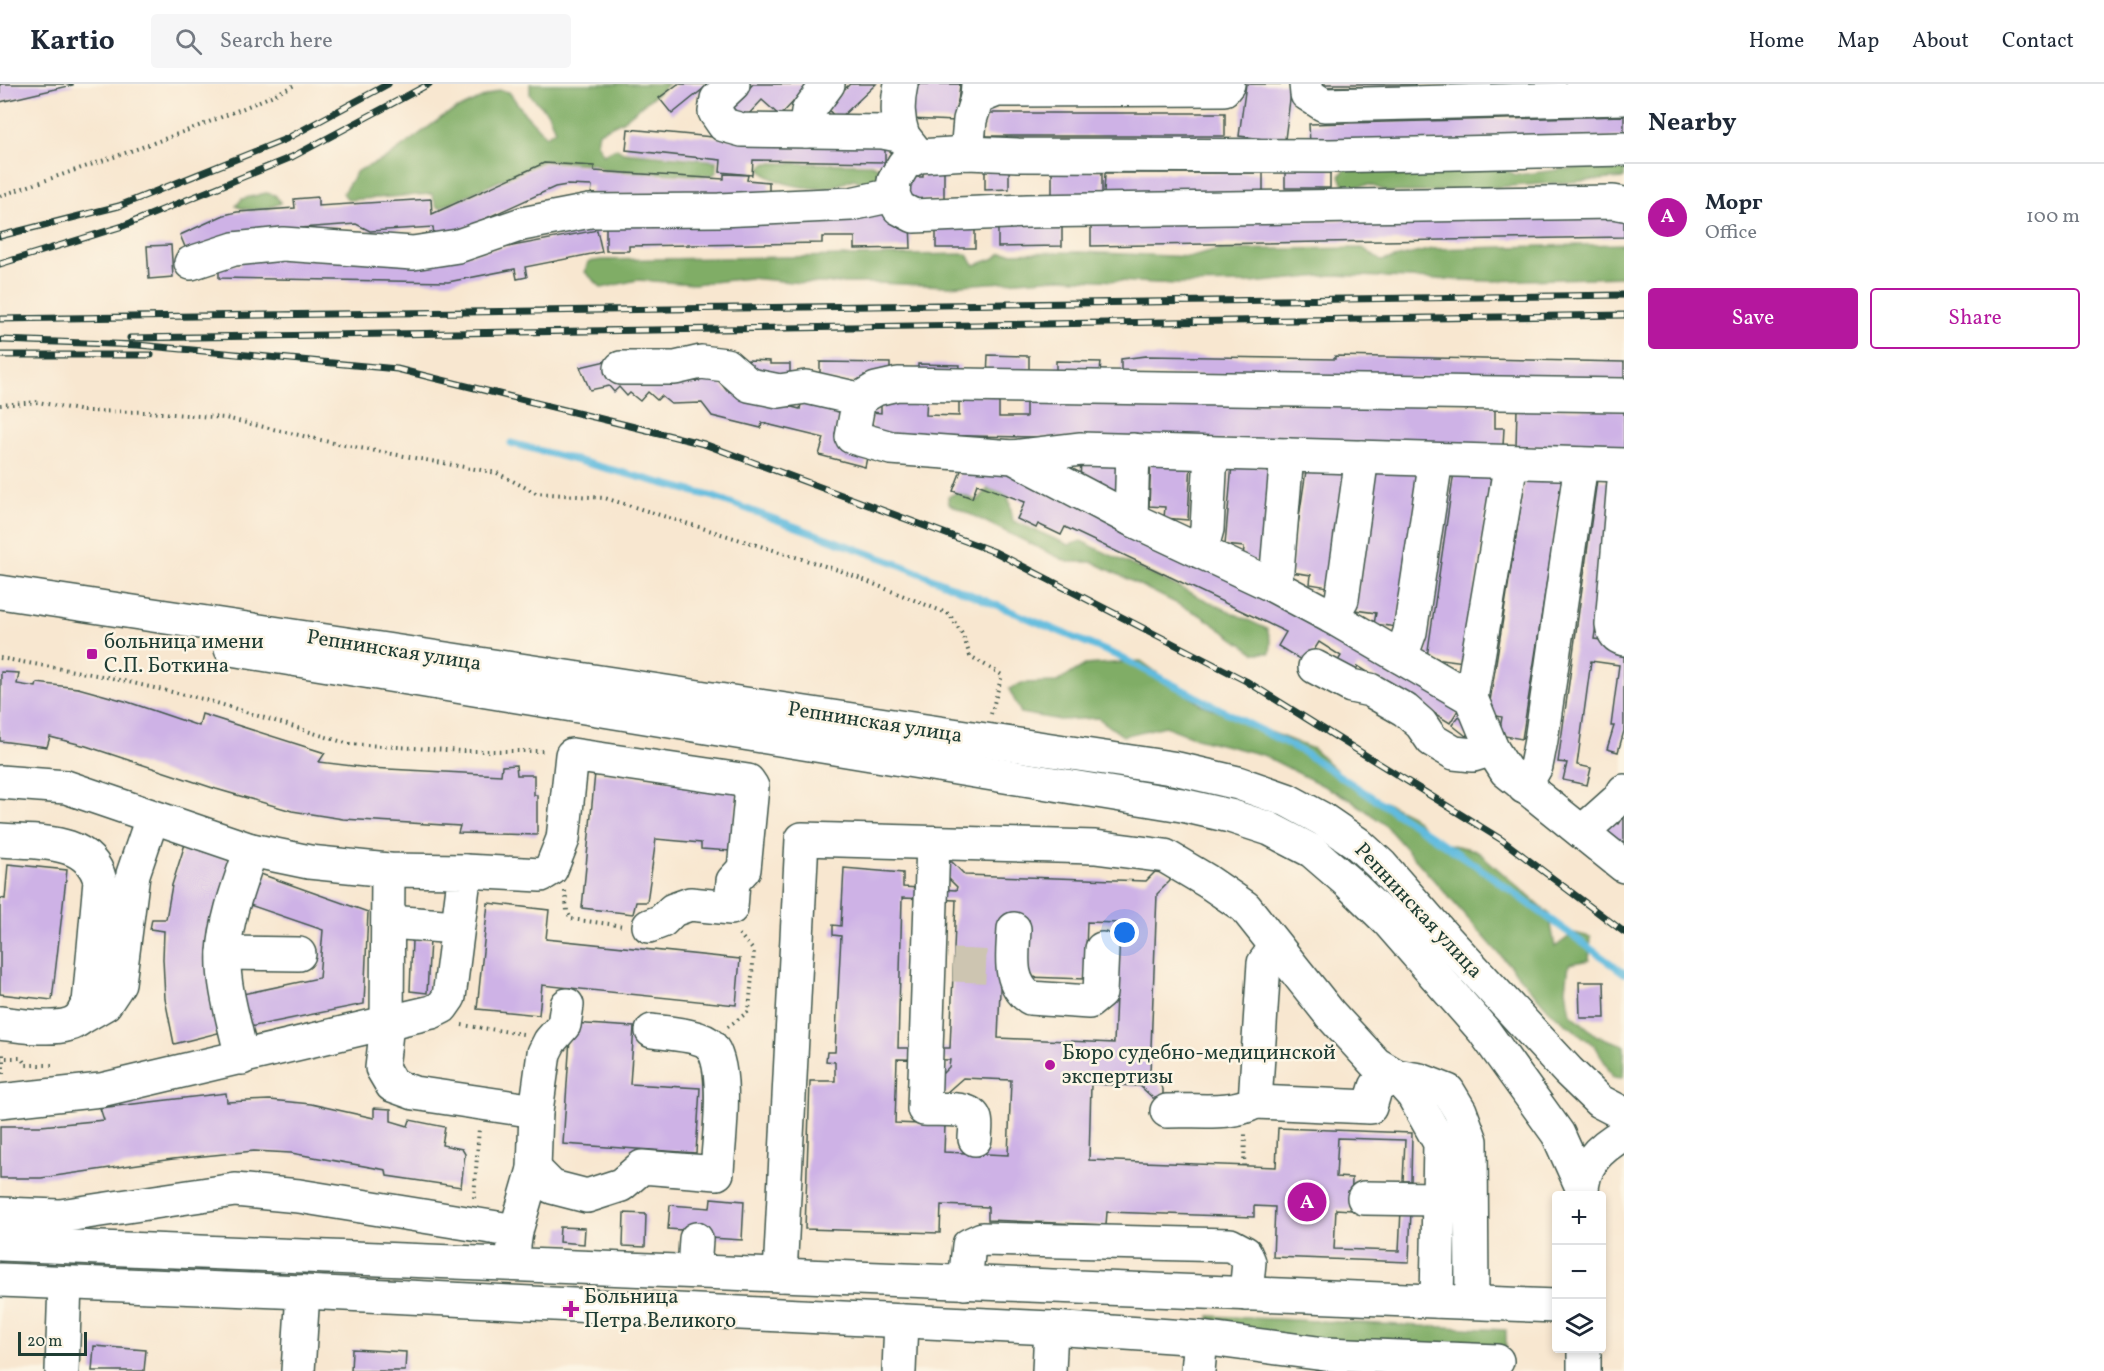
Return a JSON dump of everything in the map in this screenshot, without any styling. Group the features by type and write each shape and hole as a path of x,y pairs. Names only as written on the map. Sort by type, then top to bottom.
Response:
{"street":[{"path":"733,84 717,99 715,112 724,125 742,130 883,132 911,146 967,153 1330,156 1624,149"},
{"path":"806,131 808,111 828,84"},
{"path":"901,84 898,119 911,146 894,181 893,195 899,208 914,216 1040,211 1613,202 1624,204"},
{"path":"967,153 970,120 977,91 1224,89 1228,84"},
{"path":"1305,84 1307,94 1324,105 1624,98"},
{"path":"191,262 234,249 283,244 413,253 458,246 522,224 590,211 719,210 851,204 893,195"},
{"path":"621,368 675,368 701,362 726,365 749,385 779,391 806,387 859,399 876,389 898,384 1624,395"},
{"path":"859,399 852,437 891,448 1013,457 1081,449 1624,465"},
{"path":"1131,519 1133,450"},
{"path":"1201,550 1207,530 1211,453"},
{"path":"1272,585 1277,570 1287,455"},
{"path":"1013,457 1131,519 1272,585 1472,698"},
{"path":"1332,617 1341,599 1362,457"},
{"path":"1401,657 1410,632 1436,460"},
{"path":"1511,462 1472,698 1492,749 1506,771 1624,866"},
{"path":"1524,787 1536,766 1541,740 1581,464"},
{"path":"1624,482 1612,624 1616,635 1624,639"},
{"name":"Репнинская улица","path":"0,592 1178,769 1238,783 1287,800 1322,819 1357,843 1382,866 1568,1071 1599,1101 1624,1113"},
{"name":"Репнинская улица","path":"0,611 1182,805 1230,816 1270,829 1312,851 1387,920 1484,1031 1558,1134 1582,1190"},
{"path":"1315,667 1351,686 1370,690 1405,710 1421,724 1432,740 1454,753 1473,755 1492,749"},
{"path":"649,926 662,921 672,910 690,904 731,908 733,881 744,869 752,787 748,781 756,735"},
{"path":"0,782 66,787 251,850 309,862 388,870 541,875 551,869 563,839 572,755 748,781"},
{"path":"1582,832 1620,798 1624,790"},
{"path":"2,1024 65,1023 105,1004 119,983 133,874 152,818"},
{"path":"780,1275 802,839 1095,847 1165,856 1245,907 1330,1014 1376,1064 1396,1076 1413,1095 1440,1143 1437,1301"},
{"path":"0,840 70,846 90,858 98,870 100,881 89,1003 65,1023"},
{"path":"933,843 941,964 924,1109 964,1110 971,1114 976,1120 975,1139"},
{"path":"242,1058 227,988 224,953 233,902 251,850"},
{"path":"388,870 387,1024 382,1068 392,1085 414,1093 536,1111"},
{"path":"3,1100 59,1080 101,1090 432,1012 442,1007 449,997 465,871"},
{"path":"389,922 457,927"},
{"path":"1014,930 1007,967 1013,974 1017,985 1030,998 1089,1002 1100,993 1102,949"},
{"path":"1255,1102 1264,963 1276,947"},
{"path":"224,953 299,954"},
{"path":"512,1265 516,1231 534,1169 536,1111 544,1053 550,1041 564,1025 567,1005"},
{"path":"534,1169 552,1187 587,1196 621,1185 642,1167 717,1173 722,1085 716,1056 709,1044 697,1039 652,1031"},
{"path":"1167,1111 1233,1110 1255,1102 1370,1107 1376,1087 1396,1076 1420,1080 1448,1091 1460,1111 1471,1142 1472,1302"},
{"path":"1582,1190 1590,1162 1605,1145 1624,1134"},
{"path":"0,1214 60,1216 235,1190 299,1196 516,1231"},
{"path":"1364,1198 1438,1199"},
{"path":"965,1283 969,1245 982,1239 1230,1245 1245,1253 1249,1262 1246,1294"},
{"path":"0,1244 512,1265 695,1255 780,1275 1552,1306"},
{"path":"1196,1292 1199,1244"},
{"path":"0,1280 303,1292 1051,1328 1201,1338 1324,1362 1497,1360"},
{"path":"62,1371 65,1283"},
{"path":"298,1371 303,1292"},
{"path":"898,1371 901,1321"},
{"path":"1049,1371 1051,1328"},
{"path":"1198,1371 1201,1338"},
{"path":"1584,1353 1584,1371"}],"path":[{"path":"0,196 214,122 297,84"},
{"path":"0,405 38,402 83,411 148,412 225,418 338,444 497,473 536,493 605,498 841,571 949,614 963,635 970,656 1002,675 988,724"},
{"path":"0,658 102,676 207,700 349,744 463,751 535,750 572,755"},
{"path":"551,869 563,884 567,911 571,919 616,926 649,926"},
{"path":"709,1044 749,1011 754,951 738,934 731,908"},
{"path":"442,1007 459,1024 533,1035 550,1041"},
{"path":"1,1058 21,1058 26,1065 59,1080 65,1023"},
{"path":"2,1024 3,1100"},
{"path":"472,1223 481,1103"}],"green space":[{"path":"530,84 669,84 622,121 599,132 597,143 603,154 617,148 623,152 716,161 717,171 712,176 603,170 594,164 543,161 440,208 436,206 432,194 348,200 343,193 357,171 387,158 445,115 499,90 509,92 525,114 546,136 555,130 548,113 530,95"},
{"path":"1624,162 1624,178 1430,192 1388,192 1370,185 1345,187 1340,176 1346,167 1500,167 1516,175"},
{"path":"766,163 871,164 880,168 883,175 879,183 872,187 854,179 830,187 811,188 772,178 760,169"},
{"path":"266,193 275,195 281,203 259,209 236,206 242,199"},
{"path":"1624,244 1624,277 1489,281 1333,275 1251,283 1175,284 1060,278 948,286 802,283 750,278 694,284 637,280 602,288 585,272 588,262 601,260 966,254 975,265 995,258 1001,253 1080,252 1192,257 1218,250 1363,248 1381,261 1433,249"},
{"path":"989,488 1008,495 1013,521 1069,545 1081,541 1267,629 1271,642 1270,653 1255,653 1200,615 1093,562 1068,562 949,504 948,497 957,492 977,501"},
{"path":"1141,661 1200,704 1313,749 1356,788 1411,815 1438,842 1476,850 1549,914 1555,947 1574,933 1591,937 1589,960 1569,964 1566,989 1570,1013 1597,1036 1624,1045 1623,1078 1613,1077 1596,1047 1550,1011 1384,824 1351,800 1263,755 1196,738 1165,726 1123,736 1098,718 1060,720 1021,713 1009,689 1022,683 1057,682 1085,665"},
{"path":"1209,1316 1506,1330 1506,1371 1209,1331"}],"building":[{"path":"0,84 73,84 73,85 0,102"},
{"path":"678,84 709,84 672,114 659,98"},
{"path":"753,84 810,84 780,116 762,100 744,119 732,107"},
{"path":"850,84 876,84 838,120 826,107"},
{"path":"913,84 960,84 956,121 909,119"},
{"path":"1246,84 1292,84 1284,147 1262,144 1263,139 1239,136"},
{"path":"1314,84 1415,84 1415,86 1314,87"},
{"path":"986,113 1225,113 1225,136 986,136"},
{"path":"1624,116 1624,137 1310,145 1309,124"},
{"path":"628,129 755,141 885,143 885,162 753,160 752,175 720,172 721,160 626,150"},
{"path":"544,163 594,166 594,171 724,179 724,174 748,175 747,180 769,182 769,195 591,195 592,186 567,185 555,187 449,235 434,236 433,227 370,231 356,224 242,232 188,254 180,235 224,215 295,208 294,199 318,197 318,206 431,199 432,214"},
{"path":"1009,164 1009,189 985,190 985,165"},
{"path":"1285,165 1330,165 1330,188 1285,188"},
{"path":"923,167 944,167 944,200 905,200 906,177 923,177"},
{"path":"1052,171 1102,171 1102,199 1052,198"},
{"path":"1105,173 1263,173 1263,194 1104,193"},
{"path":"890,213 890,222 910,222 911,248 855,249 855,237 822,237 822,243 629,246 629,251 606,251 606,225"},
{"path":"1624,217 1624,237 1091,246 1091,223"},
{"path":"1062,221 1062,246 998,247 998,222"},
{"path":"936,223 975,223 975,248 936,248"},
{"path":"597,230 602,252 525,267 527,277 517,279 515,269 448,282 219,278 219,265 241,265 242,258 434,261"},
{"path":"171,245 173,277 149,279 147,246"},
{"path":"988,355 1029,356 1029,379 987,378"},
{"path":"1146,356 1335,359 1335,356 1624,362 1624,381 1121,374 1121,359"},
{"path":"610,360 679,382 699,381 699,369 719,369 719,381 727,391 800,409 802,400 843,402 835,434 869,448 865,467 819,455 824,438 762,423 761,428 712,416 702,403 671,404 661,396 657,400 648,392 640,401 630,393 627,396 619,387 614,392 609,386 590,390 580,367"},
{"path":"748,360 770,361 770,364 790,364 790,375 747,374"},
{"path":"1056,361 1101,362 1100,372 1056,372"},
{"path":"820,362 890,363 890,376 864,375 864,381 820,380"},
{"path":"918,364 960,365 959,377 918,376"},
{"path":"927,393 926,415 959,416 959,395 999,396 999,417 1026,417 1026,398 1495,407 1495,428 1504,428 1503,446 872,434 872,412 881,413 881,401"},
{"path":"1517,408 1624,410 1624,448 1516,446"},
{"path":"967,455 1029,479 1298,608 1460,707 1450,723 1358,666 1352,676 1335,666 1341,656 1319,642 1306,663 1278,646 1286,632 1065,527 1061,535 1038,524 1036,528 1017,519 1025,502 977,484 972,498 953,491"},
{"path":"1119,458 1118,494 1099,493 1099,482 1080,481 1081,460"},
{"path":"1151,458 1191,460 1188,520 1164,518 1165,507 1149,506"},
{"path":"1232,464 1270,467 1261,561 1243,560 1244,547 1225,545"},
{"path":"1307,464 1345,470 1328,587 1310,584 1311,575 1291,572"},
{"path":"1376,468 1420,474 1397,627 1374,624 1376,613 1355,610"},
{"path":"1454,472 1491,477 1464,662 1427,657"},
{"path":"1526,472 1564,472 1522,739 1499,735 1502,717 1488,714"},
{"path":"1597,480 1616,482 1594,639 1624,643 1624,731 1618,752 1607,749 1614,726 1611,726 1619,665 1591,661 1577,765 1591,768 1587,785 1563,780 1567,763 1558,762"},
{"path":"1,672 19,673 17,684 36,687 37,683 78,688 199,726 202,714 325,753 319,762 369,768 501,775 502,766 516,765 517,775 534,775 534,795 537,795 537,835 458,833 460,826 343,819 292,811 216,789 86,746 50,737 47,747 0,741"},
{"path":"1460,715 1474,726 1466,736 1452,725"},
{"path":"595,773 738,788 731,851 701,849 701,843 656,839 647,902 636,902 633,914 582,908"},
{"path":"1624,816 1624,849 1601,836 1610,819 1619,824"},
{"path":"185,844 232,861 222,1032 174,1044 165,999 164,931 150,929 152,919 166,919 172,885"},
{"name":"Бюро судебно-медицинской экспертизы","path":"945,862 952,862 965,875 1146,881 1158,869 1170,873 1170,881 1157,894 1150,1073 1163,1089 1163,1094 1160,1098 1153,1098 1140,1086 1091,1084 1089,1160 1276,1167 1278,1128 1412,1133 1411,1181 1403,1181 1405,1140 1338,1138 1336,1177 1352,1178 1351,1210 1336,1209 1334,1249 1399,1251 1401,1210 1411,1210 1409,1262 1273,1257 1275,1207 1254,1206 1254,1217 1107,1212 1106,1225 988,1220 988,1207 941,1205 940,1233 805,1229 810,1081 835,1081 835,1062 826,1061 827,1052 835,1052 841,936 833,935 833,925 841,926 844,868 903,873 903,887 956,890 957,887 942,872","holes":["902,898 956,900 950,1048 898,1048","1003,919 1029,920 1027,977 1085,979 1087,922 1119,923 1114,1043 998,1038","897,1059 950,1060 949,1067 935,1081 939,1092 946,1093 963,1078 1011,1080 1008,1155 944,1152 945,1125 895,1123"]},
{"path":"8,864 67,870 52,1000 0,994 0,898 5,899"},
{"path":"255,872 368,912 364,1004 244,1028 238,995 319,978 323,930 244,903"},
{"path":"488,903 549,910 546,939 740,959 736,1005 542,985 539,1015 477,1009"},
{"path":"412,940 430,940 427,993 410,991"},
{"path":"1579,982 1604,982 1605,1018 1580,1018"},
{"path":"571,1023 634,1027 630,1084 700,1088 696,1153 563,1144"},
{"path":"226,1093 227,1102 270,1100 311,1104 374,1118 374,1108 391,1109 391,1121 408,1126 410,1120 445,1127 442,1145 462,1149 465,1154 461,1187 387,1176 386,1170 291,1153 254,1151 173,1159 41,1178 0,1178 0,1126 41,1126 104,1120 100,1108"},
{"path":"711,1198 744,1201 742,1240 711,1238 711,1232 668,1229 670,1205 710,1208"},
{"path":"624,1213 646,1214 645,1247 623,1246"},
{"path":"560,1227 585,1228 584,1244 559,1242"},
{"path":"94,1346 146,1350 144,1371 92,1371"},
{"path":"352,1349 406,1352 405,1371 351,1371"}],"waterway":[{"path":"511,443 714,497 898,564 1118,656 1303,752 1477,866 1624,973"}],"tunnel":[{"path":"953,965 1001,967"}],"railway":[{"path":"0,236 119,206 286,139 388,84"},
{"path":"0,264 123,226 292,157 429,84"},
{"path":"0,319 1624,295"},
{"path":"130,338 1624,315"},
{"path":"2,340 138,345 397,369 704,444 995,552 1246,681 1502,840 1624,932"},
{"path":"0,355 151,355"}],"place":[{"name":"больница имени С.П. Боткина","path":"92,654"},
{"name":"Бюро судебно-медицинской экспертизы","path":"1050,1065"},
{"name":"Морг","path":"1307,1202"},
{"name":"Больница Петра Великого","path":"571,1309"}]}
